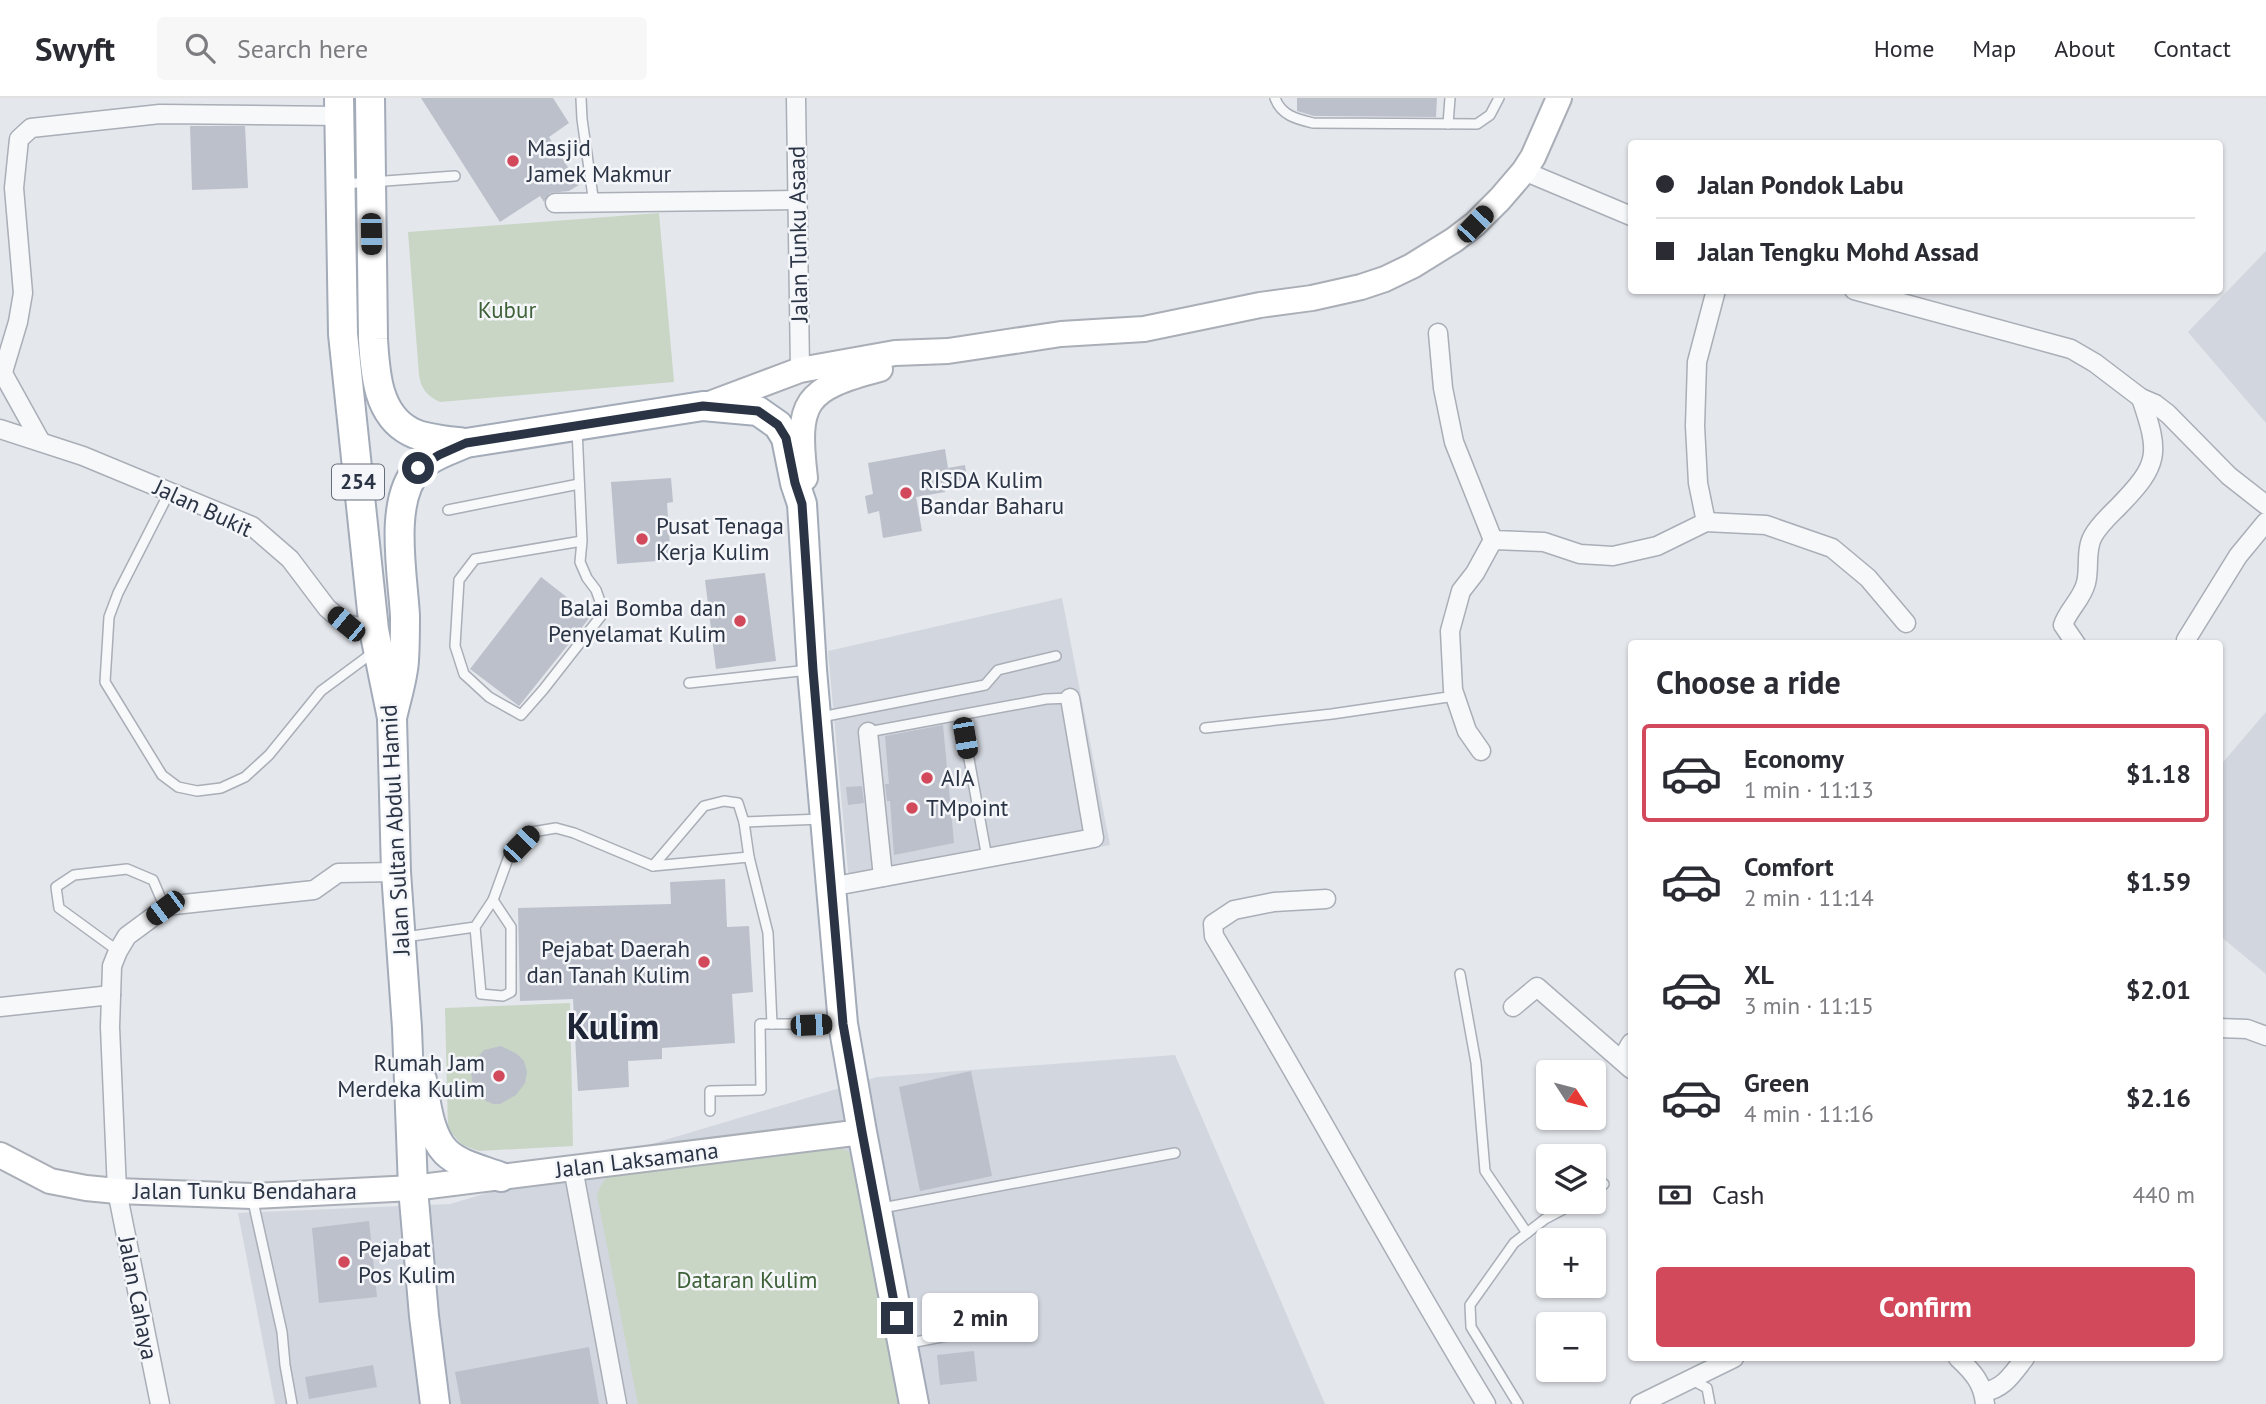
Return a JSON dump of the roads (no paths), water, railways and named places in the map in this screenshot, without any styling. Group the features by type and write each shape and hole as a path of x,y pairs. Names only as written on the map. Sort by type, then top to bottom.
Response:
{"main road":[{"path":"370,98 369,182 374,368 385,408 412,433 466,443"},
{"path":"392,718 404,663 405,617 399,534 402,507 407,488 418,468 439,455 466,443 703,406 800,370 895,353 948,351 1061,334 1144,328 1361,287 1412,266 1475,224 1524,170 1541,143 1559,98"},
{"name":"Jalan Sultan Abdul Hamid","path":"339,107 343,334 377,639 392,718 396,872 407,1028 413,1188"},
{"path":"802,504 806,486 802,424 804,411 811,400 841,381 948,351"},
{"path":"703,406 758,411 778,425 786,438 802,504 824,818 843,1024 914,1404"},
{"path":"407,1028 439,1142 447,1153 456,1159 501,1177"},
{"name":"Jalan Laksamana","path":"413,1188 862,1132"},
{"name":"Jalan Tunku Bendahara","path":"0,1155 50,1181 117,1191 252,1196 413,1188"},
{"name":"254","path":"413,1188 435,1404"}],"street":[{"name":"Jalan Tunku Asaad","path":"796,98 800,370"},
{"path":"41,442 1,370 18,322 23,293 14,188 19,139 31,128 160,114 339,107"},
{"path":"1524,170 1628,215"},
{"path":"555,203 797,200"},
{"path":"1706,522 1698,484 1695,426 1697,362 1715,294"},
{"path":"1869,294 2071,349 2168,414 2229,477 2266,505"},
{"path":"1438,333 1443,387 1454,442 1493,541"},
{"path":"2073,640 2063,625 2086,583 2092,538 2100,525 2137,487 2151,466 2153,435 2141,398"},
{"name":"Jalan Bukit","path":"0,429 83,456 251,526 290,559 327,608 346,624 377,639"},
{"path":"1493,541 1544,542 1580,554 1613,556 1657,546 1706,522 1766,525 1832,548 1868,578 1906,623"},
{"path":"2186,640 2238,556 2266,522"},
{"path":"1481,751 1466,731 1452,690 1450,631 1461,591 1493,541"},
{"path":"830,887 1094,838 1070,698"},
{"path":"868,732 883,877"},
{"path":"122,943 165,908 184,902 314,890 338,873 396,872"},
{"path":"1326,899 1273,902 1228,914 1213,924 1214,936 1486,1404"},
{"name":"Jalan Cahaya","path":"122,943 112,966 110,1027 117,1191 160,1404"},
{"path":"1513,1007 1537,987 1626,1064"},
{"path":"0,1007 111,995"},
{"path":"2223,1028 2247,1029 2266,1037"},
{"path":"573,1168 617,1404"},
{"path":"1640,1404 1728,1361"},
{"path":"1962,1361 1971,1369 1983,1388 1984,1398 2003,1384 2022,1361"}],"lane":[{"path":"581,98 594,204"},
{"path":"1275,98 1275,102 1290,117 1312,123 1448,124 1477,124 1490,115 1499,98"},
{"path":"1448,124 1450,98"},
{"path":"341,184 454,176"},
{"path":"577,427 582,541 580,562 596,590 601,604 601,616 521,715 489,697 464,674 455,646 459,580 475,559 582,541"},
{"path":"448,510 579,484"},
{"path":"170,491 108,618 105,682 162,775 178,787 197,791 221,788 245,777 269,755 321,691 377,639"},
{"path":"817,718 985,685 998,670 1056,656"},
{"path":"689,683 813,670"},
{"path":"1205,728 1332,714 1455,696"},
{"path":"868,732 1046,699 1070,698"},
{"path":"961,715 987,858"},
{"path":"653,866 704,806 724,801 738,803 768,933 772,1024"},
{"path":"744,822 824,818"},
{"path":"494,900 512,927 511,992 503,996 481,994 475,927 494,900 509,856 532,832 556,828 574,833 653,866 749,857"},
{"path":"122,943 59,908 56,887 74,875 127,869 153,880 165,908"},
{"path":"401,938 475,927"},
{"path":"1460,974 1476,1063 1485,1171 1527,1233"},
{"path":"710,1111 710,1091 761,1090 760,1024 843,1024"},
{"path":"876,1209 1175,1153"},
{"path":"252,1196 282,1332 292,1404"},
{"path":"1518,1404 1471,1327 1470,1306 1514,1243 1554,1214"},
{"path":"902,1345 983,1329"},
{"path":"1691,1379 1707,1388 1710,1404"}],"place":[{"name":"Masjid Jamek Makmur","path":"513,161"},
{"name":"RISDA Kulim Bandar Baharu","path":"906,493"},
{"name":"Pusat Tenaga Kerja Kulim","path":"642,539"},
{"name":"Balai Bomba dan Penyelamat Kulim","path":"740,621"},
{"name":"AIA","path":"927,778"},
{"name":"TMpoint","path":"912,808"},
{"name":"Pejabat Daerah dan Tanah Kulim","path":"704,962"},
{"name":"Rumah Jam Merdeka Kulim","path":"499,1076"},
{"name":"Pejabat Pos Kulim","path":"344,1262"}],"district":[{"name":"Kulim","path":"613,1026"}],"park label":[{"name":"Kubur","path":"507,310"},
{"name":"Dataran Kulim","path":"747,1280"}]}
